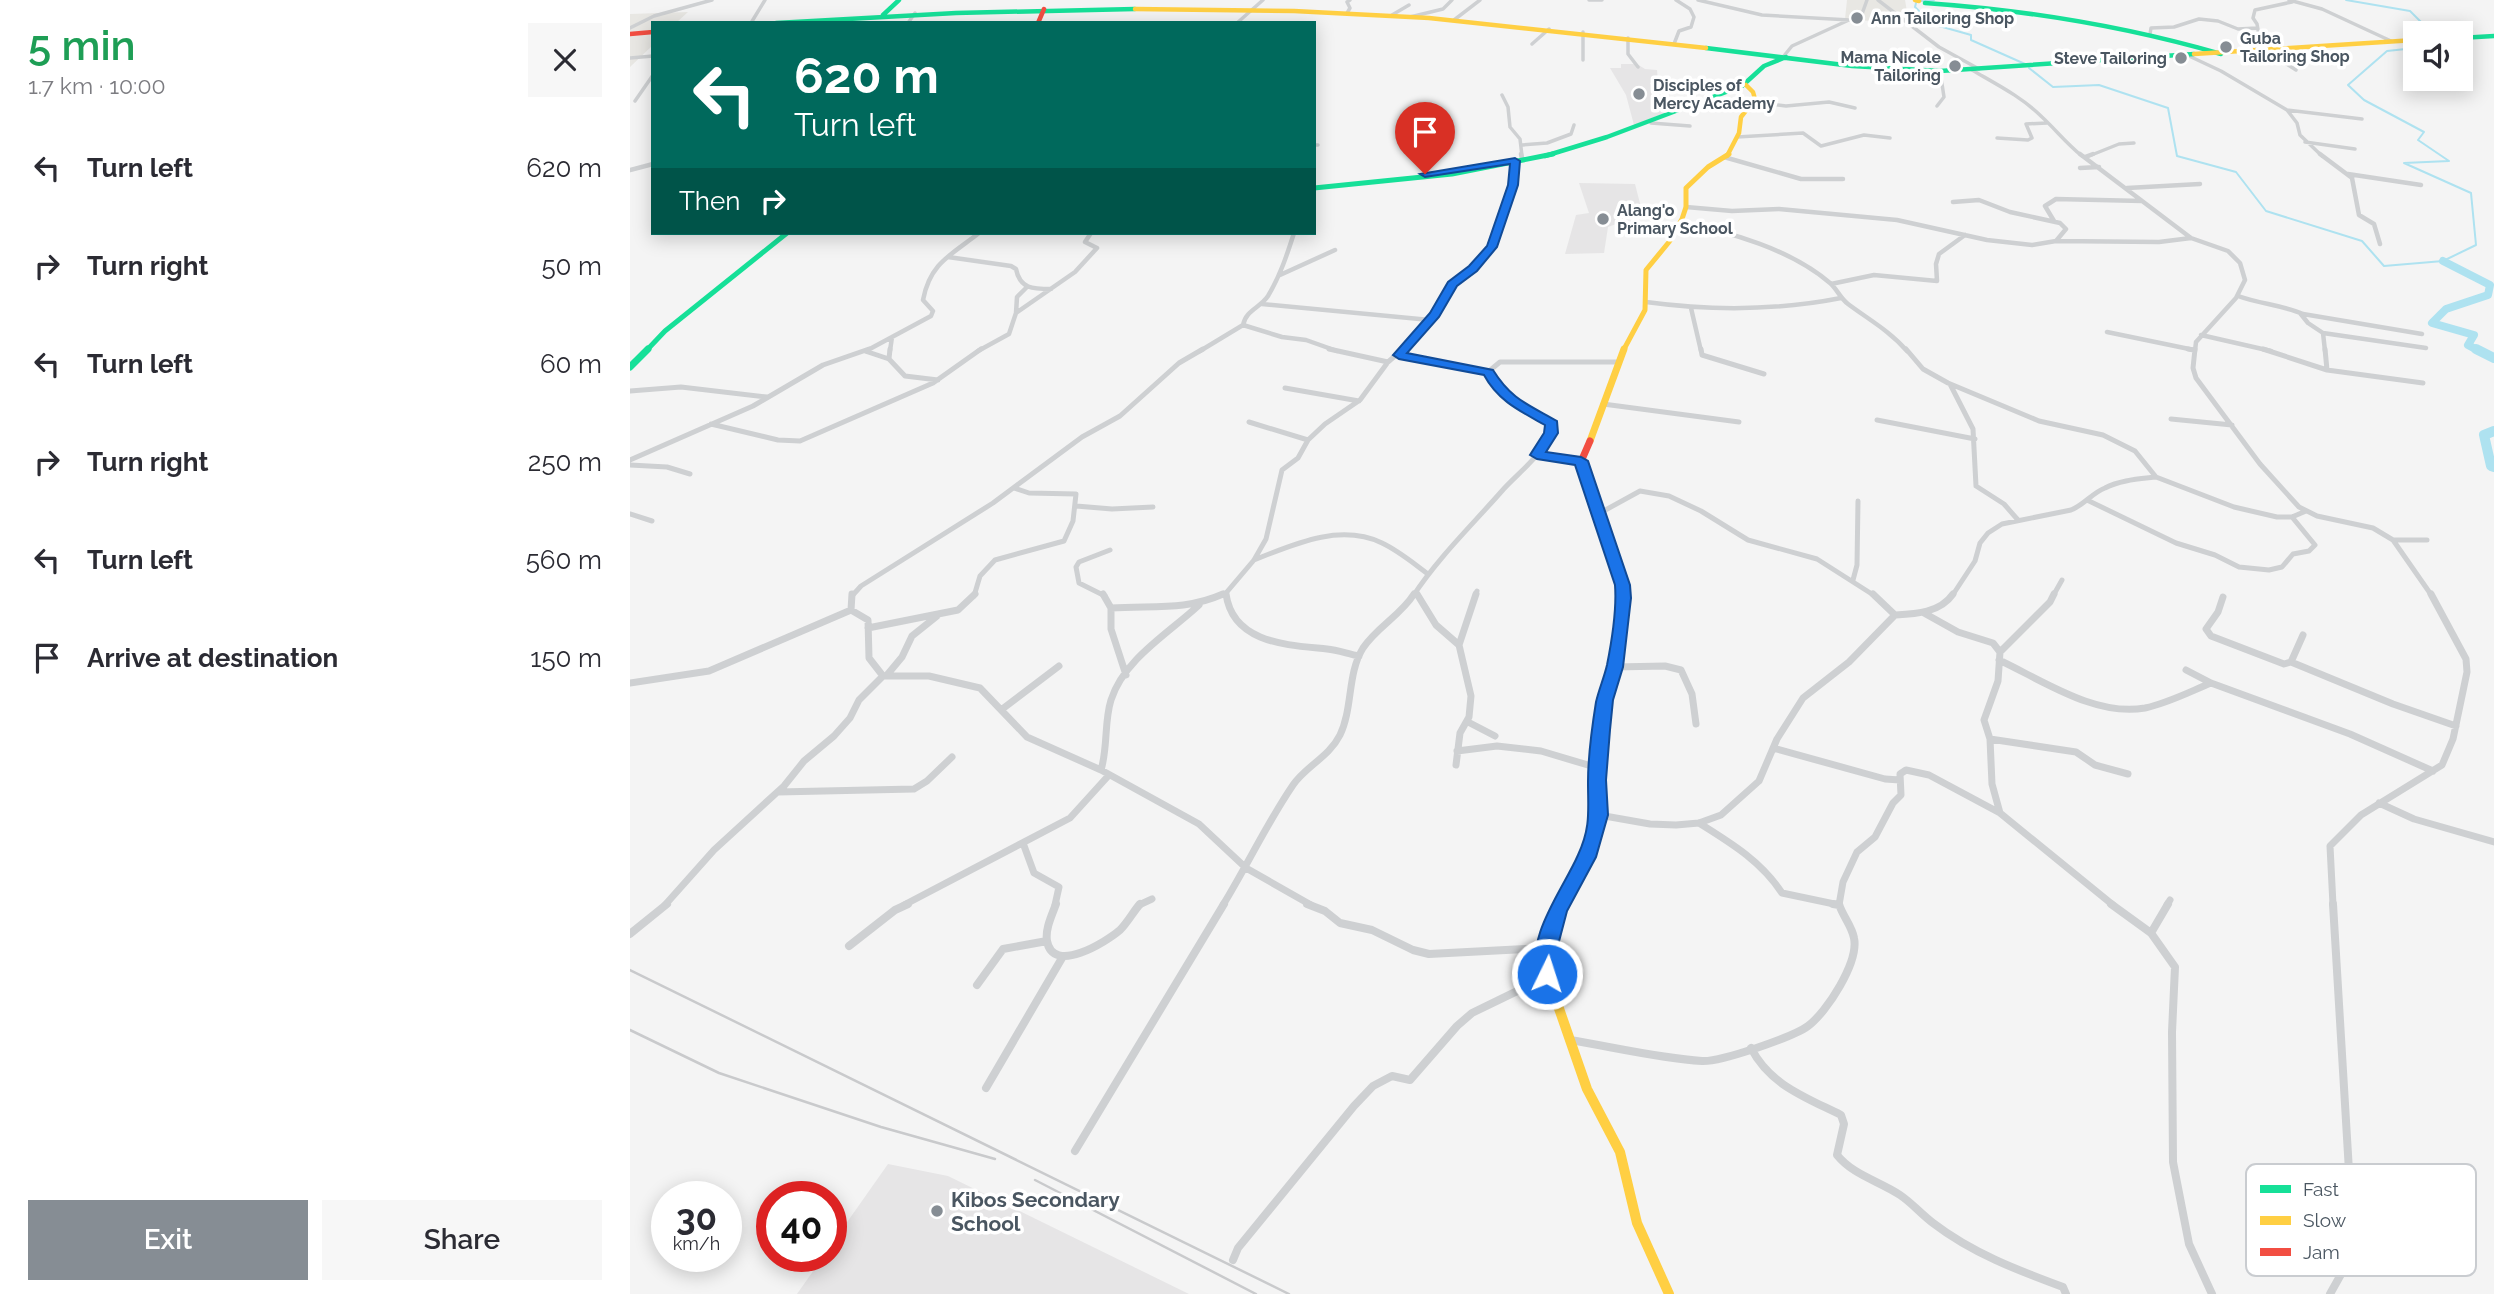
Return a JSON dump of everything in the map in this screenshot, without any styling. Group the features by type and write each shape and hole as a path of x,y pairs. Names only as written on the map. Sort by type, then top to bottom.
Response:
{"street":[{"path":"630,28 654,16 712,0"},
{"path":"752,21 765,0"},
{"path":"882,19 899,0"},
{"path":"1239,21 1263,0"},
{"path":"1347,13 1350,8 1347,2 1350,0"},
{"path":"1410,17 1443,9 1452,0"},
{"path":"1454,20 1480,0"},
{"path":"1588,0 1602,0"},
{"path":"1674,44 1679,31 1692,26 1694,17 1690,9 1676,0"},
{"path":"1698,0 1762,15 1850,20"},
{"path":"1785,57 1785,51 1792,46 1863,13 1867,0"},
{"path":"1878,0 1953,57 2019,97 2063,141 2191,238 2228,251 2240,263 2245,280 2238,296 2201,335 2194,350 2193,368 2196,378 2260,464 2305,511 2373,528 2393,540 2440,608 2462,646 2467,671 2447,758 2433,771 2353,822 2330,846 2349,1164"},
{"path":"1919,1 1945,6 1970,2 2150,34 2221,54"},
{"path":"2296,70 2257,48 2261,45 2253,18 2256,9 2278,7 2291,1 2322,9 2392,41"},
{"path":"1392,16 1409,5"},
{"path":"829,21 882,19 915,13 1044,9 1252,9 1347,13 1583,32 1852,66 1940,71 2403,41"},
{"path":"1039,21 1044,9"},
{"path":"909,21 915,13"},
{"path":"2150,34 2151,29 2156,26 2174,27 2195,19 2218,21 2241,29 2257,29"},
{"path":"1532,44 1549,29"},
{"path":"1583,32 1583,60"},
{"path":"630,34 651,33"},
{"path":"2473,37 2494,36"},
{"path":"1628,38 1625,46 1627,52 1638,67"},
{"path":"630,58 651,56"},
{"path":"2189,56 2221,71 2287,110 2298,123 2300,135 2305,142 2352,178 2359,215 2374,224 2380,243"},
{"path":"1316,188 1370,184 1519,160 1585,145 1651,122 1720,92 1746,85 1762,68 1785,57"},
{"path":"1937,106 1944,97 1940,71"},
{"path":"635,101 651,78"},
{"path":"1668,1294 1637,1223 1620,1152 1587,1089 1548,975 1548,949 1558,909 1587,857 1599,815 1598,768 1605,700 1615,667 1623,598 1622,585 1614,567 1600,513 1581,461 1595,430 1617,362 1641,321 1646,302 1646,270 1669,242 1680,223 1686,206 1686,188 1708,167 1724,157 1737,136 1741,117 1753,102 1753,92 1746,85"},
{"path":"1111,608 1154,605 1185,607 1201,604 1226,593 1254,559 1268,533 1282,470 1302,454 1308,440 1334,417 1359,401 1388,362 1399,355 1430,320 1452,284 1473,268 1496,241 1513,185 1521,145 1518,136 1510,127 1508,107 1502,95"},
{"path":"1753,102 1786,106 1829,102 1855,108"},
{"path":"2287,110 2362,119"},
{"path":"1651,122 1690,125"},
{"path":"1997,138 2028,140 2032,138 2026,124 2047,123"},
{"path":"1521,145 1541,145 1559,140 1571,134 1574,125"},
{"path":"1737,136 1803,133 1821,146 1864,135 1890,138"},
{"path":"2305,142 2355,149"},
{"path":"2085,157 2119,144 2134,143"},
{"path":"1724,157 1805,180 1843,180"},
{"path":"630,170 651,165"},
{"path":"2080,168 2100,167"},
{"path":"2348,174 2421,184"},
{"path":"2127,188 2200,184"},
{"path":"1953,202 1979,200 2010,212 2054,222 2066,229 2056,241"},
{"path":"2054,222 2045,206 2056,200 2142,201"},
{"path":"1686,206 1732,211 1779,209 1897,220 1965,235 2032,245 2056,241 2150,242 2191,238"},
{"path":"1680,223 1715,229 1758,243 1807,268 1831,284 1841,298 1897,339 1923,369 1948,383 2039,421 2090,431 2120,442 2146,461 2156,477"},
{"path":"630,367 666,331 785,235"},
{"path":"630,463 768,397 823,365 865,351 933,313 923,300 926,283 934,268 976,235"},
{"path":"1016,313 1091,257 1097,248 1086,242 1090,235"},
{"path":"851,610 852,594 861,586 939,539 1082,437 1120,416 1179,363 1243,325 1245,316 1262,304 1280,275 1293,235"},
{"path":"1831,284 1874,275 1937,281 1939,273 1936,262 1940,254 1945,247 1965,235"},
{"path":"1280,275 1335,250"},
{"path":"948,257 1013,266 1020,283 1026,288 1051,289"},
{"path":"711,424 778,440 800,441 938,380 968,356 1009,334 1016,313 1017,297 1026,288"},
{"path":"2238,296 2256,303 2285,306 2300,313 2423,334"},
{"path":"1646,302 1691,308 1762,311 1841,298"},
{"path":"1262,304 1430,320"},
{"path":"1691,308 1702,355 1764,374"},
{"path":"2300,313 2308,323 2323,333 2426,348"},
{"path":"1243,325 1388,362"},
{"path":"2107,332 2194,350"},
{"path":"2323,333 2327,370"},
{"path":"2201,335 2277,352 2327,370 2423,383"},
{"path":"889,359 892,337"},
{"path":"865,351 889,359 905,376 938,380"},
{"path":"1399,355 1488,372"},
{"path":"1488,372 1500,362 1617,362"},
{"path":"1075,1152 1296,782 1328,753 1339,737 1346,720 1359,656 1376,632 1416,593 1428,574 1537,455 1553,426 1508,399 1498,390 1488,372"},
{"path":"1948,383 1970,419 1975,439 1977,488 2004,505 2018,520"},
{"path":"630,391 688,387 768,397"},
{"path":"1285,388 1359,401"},
{"path":"1603,404 1739,422"},
{"path":"2171,419 2232,425"},
{"path":"1877,420 1975,439"},
{"path":"1249,422 1308,440"},
{"path":"1537,455 1581,461"},
{"path":"630,463 667,467 690,474"},
{"path":"1599,815 1650,824 1699,823 1721,815 1752,789 1762,775 1773,748 1809,692 1849,662 1895,615 1924,613 1938,608 1955,595 1975,561 1980,543 2001,524 2071,510 2098,491 2117,483 2156,477 2249,512 2292,517 2305,511"},
{"path":"868,628 952,613 975,596 980,576 995,560 1064,541 1076,506 1077,497 1073,492 1029,493 1014,488"},
{"path":"1600,513 1633,493 1653,491 1682,500 1748,540 1817,559 1853,580 1895,615"},
{"path":"2087,500 2183,546 2215,555 2239,567 2259,570 2282,568 2294,554 2309,551 2315,545 2292,517"},
{"path":"1853,580 1857,565 1858,501"},
{"path":"1076,506 1112,509 1153,507"},
{"path":"630,514 652,521"},
{"path":"1254,559 1310,540 1343,534 1379,542 1428,574"},
{"path":"2393,540 2427,540"},
{"path":"1110,550 1080,562 1076,567 1079,583 1105,595 1111,608 1111,629 1126,675"},
{"path":"2000,656 2050,602 2062,580"},
{"path":"1456,765 1460,733 1468,722 1471,696 1460,645 1477,591"},
{"path":"1226,593 1230,609 1237,619 1263,641 1301,649 1331,649 1359,656"},
{"path":"1416,593 1436,625 1460,645"},
{"path":"2223,597 2218,612 2206,629 2207,633 2284,664 2291,662 2393,704 2456,726"},
{"path":"1101,770 1107,750 1111,700 1126,675 1150,649 1201,604"},
{"path":"851,610 868,621 865,642 874,669 885,676 929,676 977,686 1027,737 1101,770 1199,824 1246,868 1303,902 1325,911 1340,923 1372,930 1413,950 1429,954 1525,950 1532,952 1541,969 1548,975"},
{"path":"630,683 709,671 851,610"},
{"path":"1924,613 1958,632 1993,643 2000,656 1998,681 1984,720 1990,739 1992,784 2000,813"},
{"path":"630,934 670,901 714,850 776,792 804,761 834,736 850,718 859,700 902,657 912,636 939,615"},
{"path":"2291,662 2303,635"},
{"path":"2000,656 2077,696 2112,708 2138,709 2211,684"},
{"path":"1615,667 1640,668 1659,664 1681,670 1692,694 1696,724"},
{"path":"1001,710 1059,666"},
{"path":"2186,670 2211,684 2350,734 2433,771"},
{"path":"1468,722 1495,736"},
{"path":"1990,739 2078,752 2095,765 2128,774"},
{"path":"1457,751 1497,746 1549,752 1598,768"},
{"path":"1773,748 1885,779 1900,780"},
{"path":"776,792 914,789 952,757"},
{"path":"1570,1040 1704,1060 1751,1048 1800,1031 1811,1024 1833,998 1844,979 1855,945 1839,905 1843,881 1857,852 1875,837 1893,803 1901,795 1900,774 1912,769 2000,813 2089,888 2151,933 2175,967 2172,1045 2174,1162 2182,1219 2189,1244 2212,1294"},
{"path":"849,946 895,910 1070,818 1109,775"},
{"path":"2379,803 2414,819 2494,842"},
{"path":"1699,823 1748,853 1782,893 1839,905"},
{"path":"1023,844 1034,873 1059,887 1048,926 1047,942 1051,952 1062,958 1077,954 1113,934 1142,902 1152,899"},
{"path":"2151,933 2170,900"},
{"path":"977,985 1003,949 1047,942"},
{"path":"986,1088 1062,958"},
{"path":"1233,1260 1238,1248 1314,1152 1373,1086 1392,1076 1410,1080 1457,1026 1472,1013 1548,975"},
{"path":"1751,1048 1761,1067 1786,1087 1841,1115 1844,1124 1837,1155 1846,1166 1900,1195 1934,1224 1994,1260 2063,1287 2066,1294"},
{"path":"2330,1294 2340,1276"}],"shaded area":[{"path":"1847,0 1905,0 1908,18 1897,23 1845,19"},
{"path":"688,12 678,21 651,21 651,47 630,67 630,14"},
{"name":"Disciples of Mercy Academy","path":"1621,64 1637,64 1645,69 1657,70 1658,82 1650,83 1655,92 1651,105 1665,113 1634,125 1626,95 1610,68 1621,68"},
{"name":"Alang'o Primary School","path":"1579,183 1635,184 1644,219 1632,218 1608,227 1604,253 1565,254 1576,215 1589,213"},
{"name":"Kibos Secondary School","path":"888,1164 948,1176 1189,1294 797,1294 812,1272 847,1272 847,1222"}],"waterway":[{"path":"1921,1 1934,0"},
{"path":"2346,0 2410,11 2420,21"},
{"path":"1916,3 1915,7 1932,24 1971,35 1971,40 2025,64"},
{"path":"2029,68 2053,87 2099,85 2168,108 2177,156 2236,172 2266,211 2362,241 2384,266 2443,261 2476,245 2471,193 2404,163 2449,161 2418,140 2424,132 2364,100 2348,85 2387,51 2403,49"},
{"path":"2443,261 2490,285 2488,295 2446,309 2432,323 2474,335 2468,345 2479,351"},
{"path":"2476,349 2494,358"},
{"path":"2494,431 2484,435 2491,466 2494,467"}],"railway":[{"path":"630,970 1289,1294"},
{"path":"630,1030 719,1073 881,1127 995,1159"},
{"path":"1035,1180 1256,1294"}],"traffic: fast":[{"path":"883,15 899,0"},
{"path":"1925,3 2000,9 2112,26 2221,54"},
{"path":"806,21 956,13 1135,9"},
{"path":"2473,37 2494,36"},
{"path":"1706,48 1852,66 1940,71 2194,54"},
{"path":"1316,188 1452,174 1556,153 1627,130 1742,86 1764,66 1786,57"},
{"path":"630,367 665,331 785,235"}],"traffic: slow":[{"path":"1915,0 1919,1"},
{"path":"1135,9 1358,13 1548,29 1706,48"},
{"path":"2194,54 2403,41"},
{"path":"1590,441 1617,362 1645,310 1646,270 1669,242 1682,219 1686,207 1686,188 1708,167 1728,155 1739,133 1741,117 1755,99 1753,92 1746,85"},
{"path":"1586,858 1558,909 1549,940 1547,974 1587,1089 1620,1152 1637,1223 1669,1294"}],"traffic: jam":[{"path":"1039,21 1044,9"},
{"path":"630,34 651,32"},
{"path":"1586,858 1599,815 1597,780 1601,730 1605,700 1615,667 1623,598 1622,585 1614,567 1600,513 1580,464 1590,441"}],"place":[{"name":"Ann Tailoring Shop","path":"1857,18"},
{"name":"Guba Tailoring Shop","path":"2226,47"},
{"name":"Steve Tailoring","path":"2181,58"},
{"name":"Mama Nicole Tailoring","path":"1955,66"},
{"name":"Disciples of Mercy Academy","path":"1639,94"},
{"name":"Alang'o Primary School","path":"1603,219"},
{"name":"Kibos Secondary School","path":"937,1211"}],"route":[{"path":"1425,174 1515,161 1513,185 1496,241 1473,268 1452,284 1435,314 1408,348 1399,355 1488,372 1498,390 1508,399 1552,424 1551,433 1537,455 1581,461 1622,585 1623,598 1615,667 1605,700 1601,730 1597,780 1599,815 1587,857 1558,909 1549,940 1547,974"}]}
